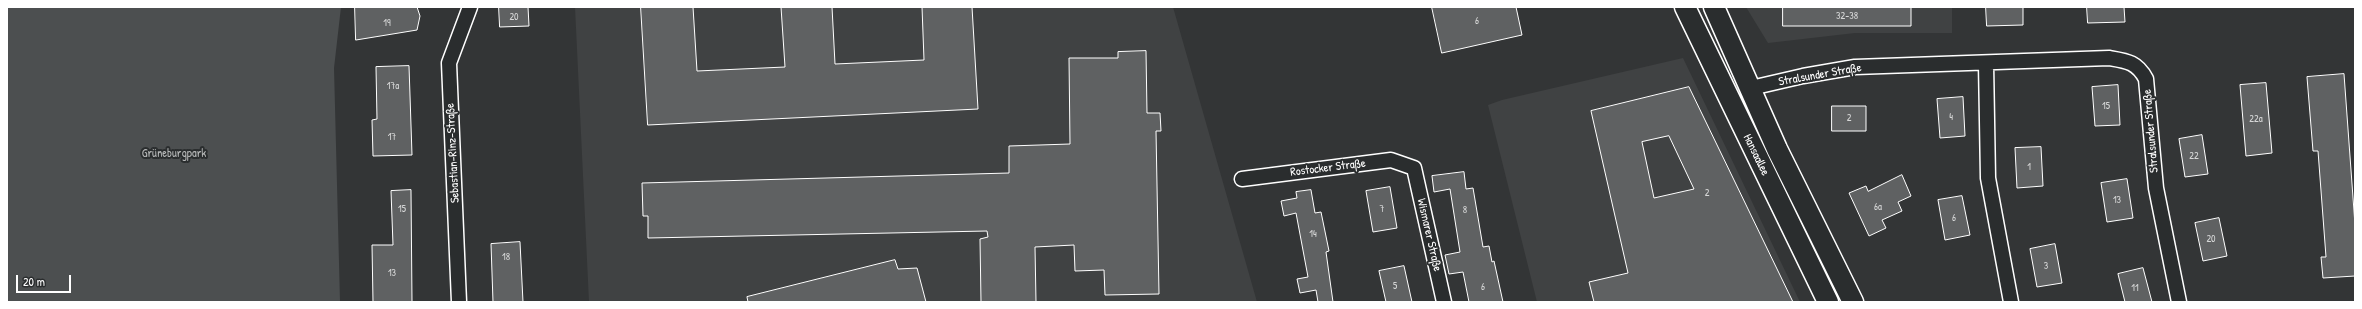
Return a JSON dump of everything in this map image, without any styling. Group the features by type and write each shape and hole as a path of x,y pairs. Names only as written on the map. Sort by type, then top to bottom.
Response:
{"main road":[{"name":"Hansaallee","path":"1685,7 1828,302"},
{"name":"Hansaallee","path":"1714,7 1724,33 1751,88 1777,149 1853,302"}],"street":[{"name":"Sebastian-Rinz-Straße","path":"459,302 449,63 470,7"},
{"name":"Stralsunder Straße","path":"1751,88 1803,76 1855,67 2109,58 2133,62 2141,70 2146,80 2156,188 2179,302"},
{"path":"1986,63 1988,178 2011,302"},
{"name":"Rostocker Straße","path":"1242,179 1391,160 1414,168"},
{"name":"Wismarer Straße","path":"1414,168 1444,302"}],"shaded area":[{"path":"575,7 1173,7 1257,302 589,302"},
{"path":"1746,7 1952,7 1952,33 1855,33 1768,43"},
{"path":"1683,58 1800,302 1537,302 1488,105 1502,100"}],"green space":[{"name":"Grüneburgpark","path":"7,7 341,7 334,68 340,302 7,302"}],"building":[{"path":"355,7 417,7 420,16 417,30 356,40"},
{"path":"499,7 528,7 529,26 500,27"},
{"path":"641,7 693,7 697,71 785,67 781,7 832,7 835,64 924,60 922,7 972,7 978,109 648,125"},
{"path":"1432,7 1516,7 1522,35 1442,53"},
{"path":"1783,7 1911,7 1911,26 1783,26"},
{"path":"1986,7 2023,7 2023,25 1987,26"},
{"path":"2087,7 2124,7 2125,22 2088,23"},
{"path":"1146,51 1147,113 1160,113 1161,131 1156,131 1159,294 1105,295 1104,270 1075,271 1074,245 1035,247 1036,302 981,302 980,239 988,237 987,231 648,238 648,216 643,216 642,183 1009,173 1009,146 1070,144 1069,58 1118,58 1118,52"},
{"path":"409,66 412,155 373,156 372,120 377,119 376,67"},
{"path":"2344,74 2355,225 2355,276 2323,278 2321,257 2326,257 2318,151 2313,151 2307,77"},
{"path":"2266,83 2272,153 2246,156 2240,85"},
{"path":"2118,85 2120,125 2095,126 2092,87"},
{"path":"1689,87 1793,302 1594,302 1589,282 1628,273 1591,111","holes":["1669,136 1694,189 1654,198 1642,142"]},
{"path":"1963,97 1965,136 1940,138 1937,99"},
{"path":"1832,106 1866,106 1866,131 1832,131"},
{"path":"2202,135 2208,174 2185,177 2179,139"},
{"path":"2041,147 2043,186 2017,188 2015,148"},
{"path":"1464,172 1466,189 1473,188 1483,247 1489,246 1492,262 1494,261 1503,302 1469,302 1463,272 1449,274 1445,255 1460,252 1450,189 1434,192 1432,176"},
{"path":"1902,175 1911,196 1898,202 1902,211 1882,220 1886,228 1869,236 1849,193 1866,186 1868,191"},
{"path":"2127,179 2133,218 2107,222 2101,183"},
{"path":"1390,187 1397,228 1373,232 1366,191"},
{"path":"411,190 412,302 373,302 372,245 393,245 391,191"},
{"path":"1311,190 1315,213 1321,212 1329,251 1326,252 1333,302 1318,302 1316,290 1300,293 1297,279 1308,277 1296,213 1284,216 1281,201 1297,198 1296,192"},
{"path":"1962,196 1970,235 1945,240 1938,200"},
{"path":"2219,218 2227,256 2203,261 2195,223"},
{"path":"520,242 523,302 493,302 491,244"},
{"path":"2055,244 2062,283 2037,287 2030,249"},
{"path":"895,260 898,269 917,268 926,302 748,302 747,297"},
{"path":"1404,266 1412,302 1386,302 1379,271"},
{"path":"2143,268 2152,302 2125,302 2118,274"}]}
